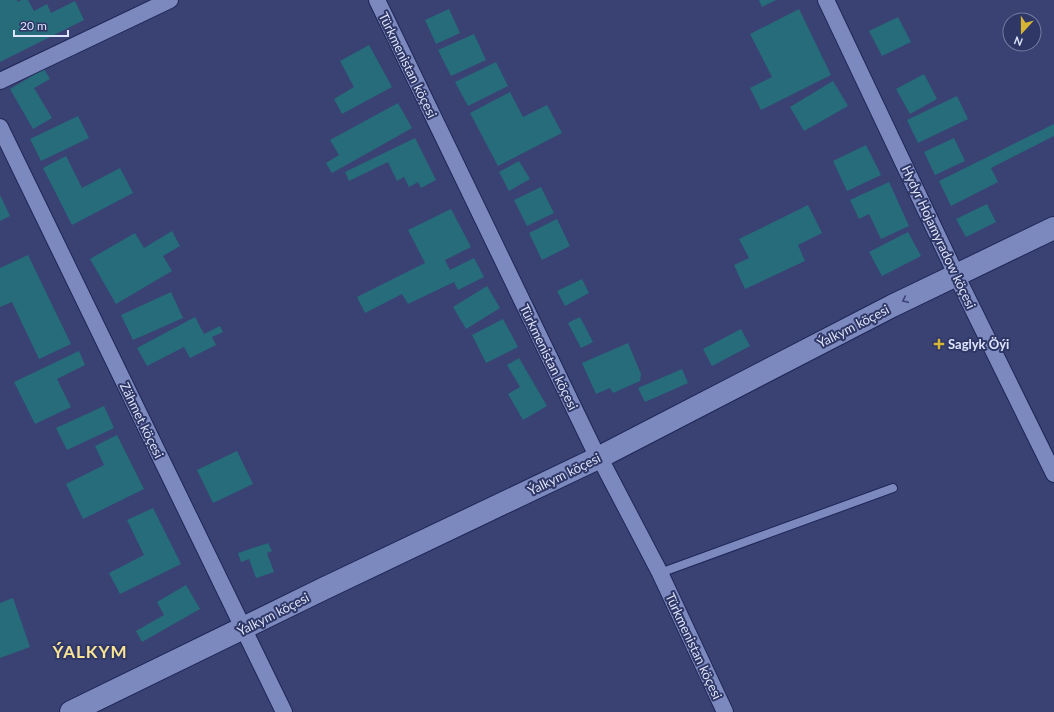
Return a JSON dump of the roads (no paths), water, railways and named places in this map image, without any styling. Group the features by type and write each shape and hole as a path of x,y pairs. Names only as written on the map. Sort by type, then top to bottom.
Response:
{"main road":[{"name":"Ýalkym köçesi","path":"71,712 246,634 601,462 960,281 1054,228"},
{"name":"Ýalkym köçesi","path":"960,281 1054,241"},
{"name":"Ýalkym köçesi","path":"99,712 246,634"}],"street":[{"path":"0,81 170,0"},
{"name":"Türkmenistan köçesi","path":"377,0 601,462 660,573 725,712"},
{"name":"Hydyr Hojamyradow köçesi","path":"826,0 1054,474"},
{"name":"Zähmet köçesi","path":"0,127 284,712"}],"lane":[{"path":"660,573 893,488"}],"place":[{"name":"Saglyk Öýi","path":"939,344"}],"district":[{"name":"ÝALKYM","path":"90,652"}]}
